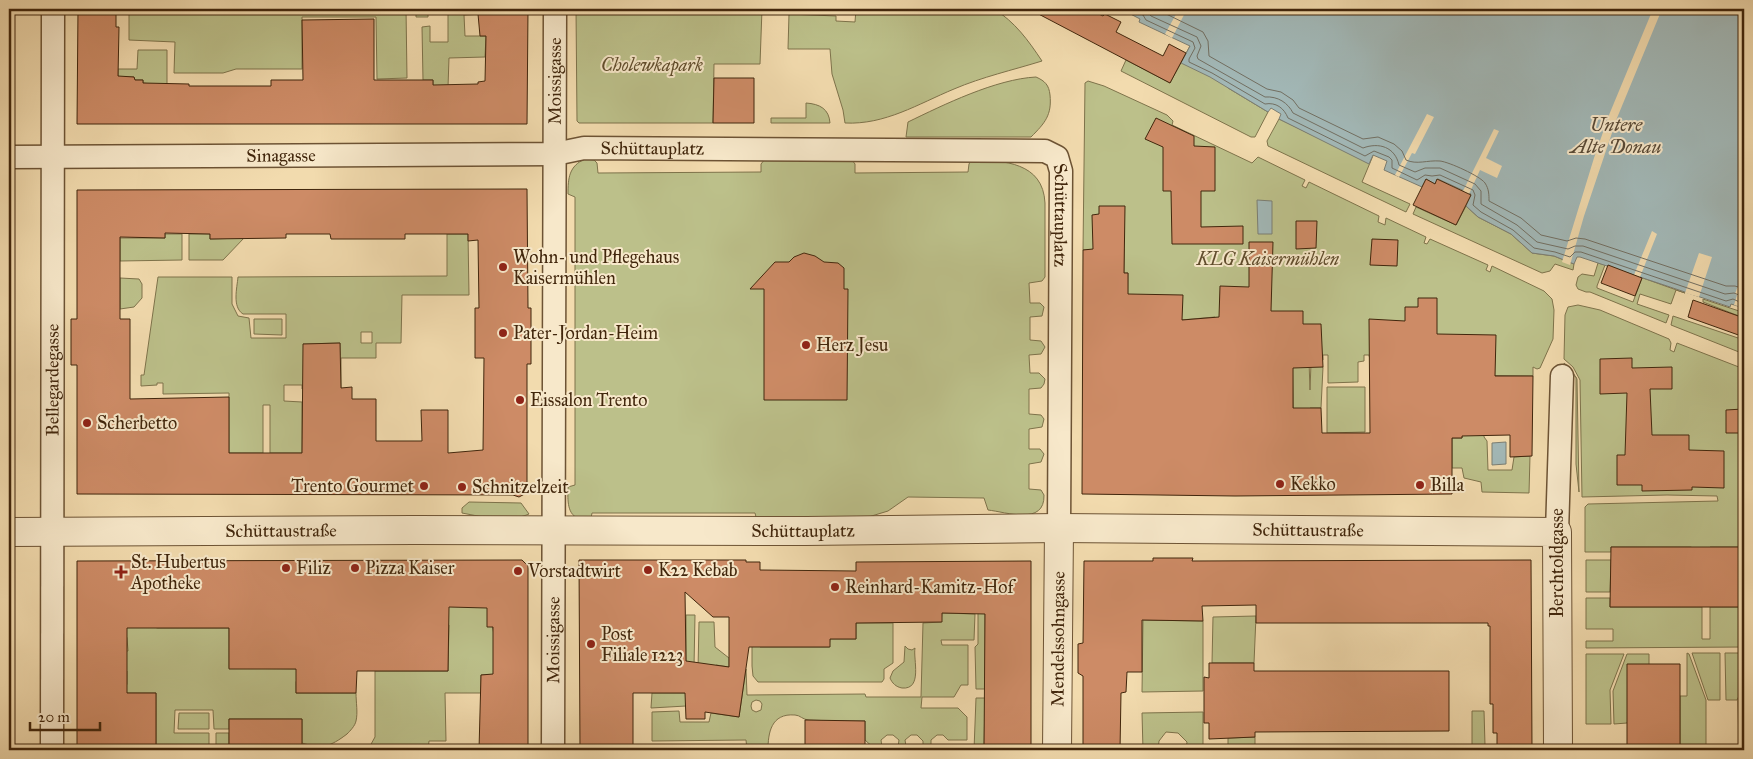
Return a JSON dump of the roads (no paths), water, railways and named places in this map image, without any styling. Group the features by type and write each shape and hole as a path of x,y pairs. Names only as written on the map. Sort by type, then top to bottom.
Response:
{"street":[{"name":"Bellegardegasse","path":"52,750 53,9"},
{"name":"Moissigasse","path":"555,9 555,154"},
{"name":"Schüttauplatz","path":"554,531 806,532 1059,528 1061,171 1057,157 1045,151 848,148 768,150 584,148 555,154"},
{"name":"Sinagasse","path":"9,157 555,154"},
{"path":"554,531 555,154"},
{"name":"Berchtoldgasse","path":"1558,750 1557,532 1562,376"},
{"name":"Schüttaustraße","path":"1059,528 1557,532"},
{"name":"Mendelssohngasse","path":"1057,750 1059,528"},
{"name":"Moissigasse","path":"553,750 554,531"},
{"name":"Schüttaustraße","path":"9,532 554,531"}],"water":[{"name":"Untere Alte Donau","path":"1121,9 1744,9 1744,313 1740,312 1741,307 1731,304 1730,307 1580,257 1577,257 1574,264 1554,256 1532,253 1511,234 1478,217 1466,206 1471,194 1438,179 1435,184 1426,179 1422,187 1384,170 1387,161 1373,155 1369,164 1279,119 1281,114 1271,108 1268,112 1210,77 1181,63 1190,46 1139,22 1140,19"},
{"path":"1257,200 1272,201 1272,234 1258,234"},
{"path":"1506,442 1506,464 1492,465 1492,443"}],"place":[{"name":"Wohn- und Pflegehaus Kaisermühlen","path":"503,267"},
{"name":"Pater-Jordan-Heim","path":"503,333"},
{"name":"Herz Jesu","path":"806,345"},
{"name":"Eissalon Trento","path":"520,400"},
{"name":"Scherbetto","path":"87,423"},
{"name":"Kekko","path":"1280,484"},
{"name":"Billa","path":"1420,485"},
{"name":"Trento Gourmet","path":"424,486"},
{"name":"Schnitzelzeit","path":"462,487"},
{"name":"Filiz","path":"286,568"},
{"name":"Pizza Kaiser","path":"355,568"},
{"name":"K22 Kebab","path":"648,570"},
{"name":"Vorstadtwirt","path":"518,571"},
{"name":"St. Hubertus Apotheke","path":"121,572"},
{"name":"Reinhard-Kamitz-Hof","path":"835,587"},
{"name":"Post Filiale 1223","path":"591,644"}],"park label":[{"name":"Cholewkapark","path":"652,65"},
{"name":"KLG Kaisermühlen","path":"1268,259"}]}
